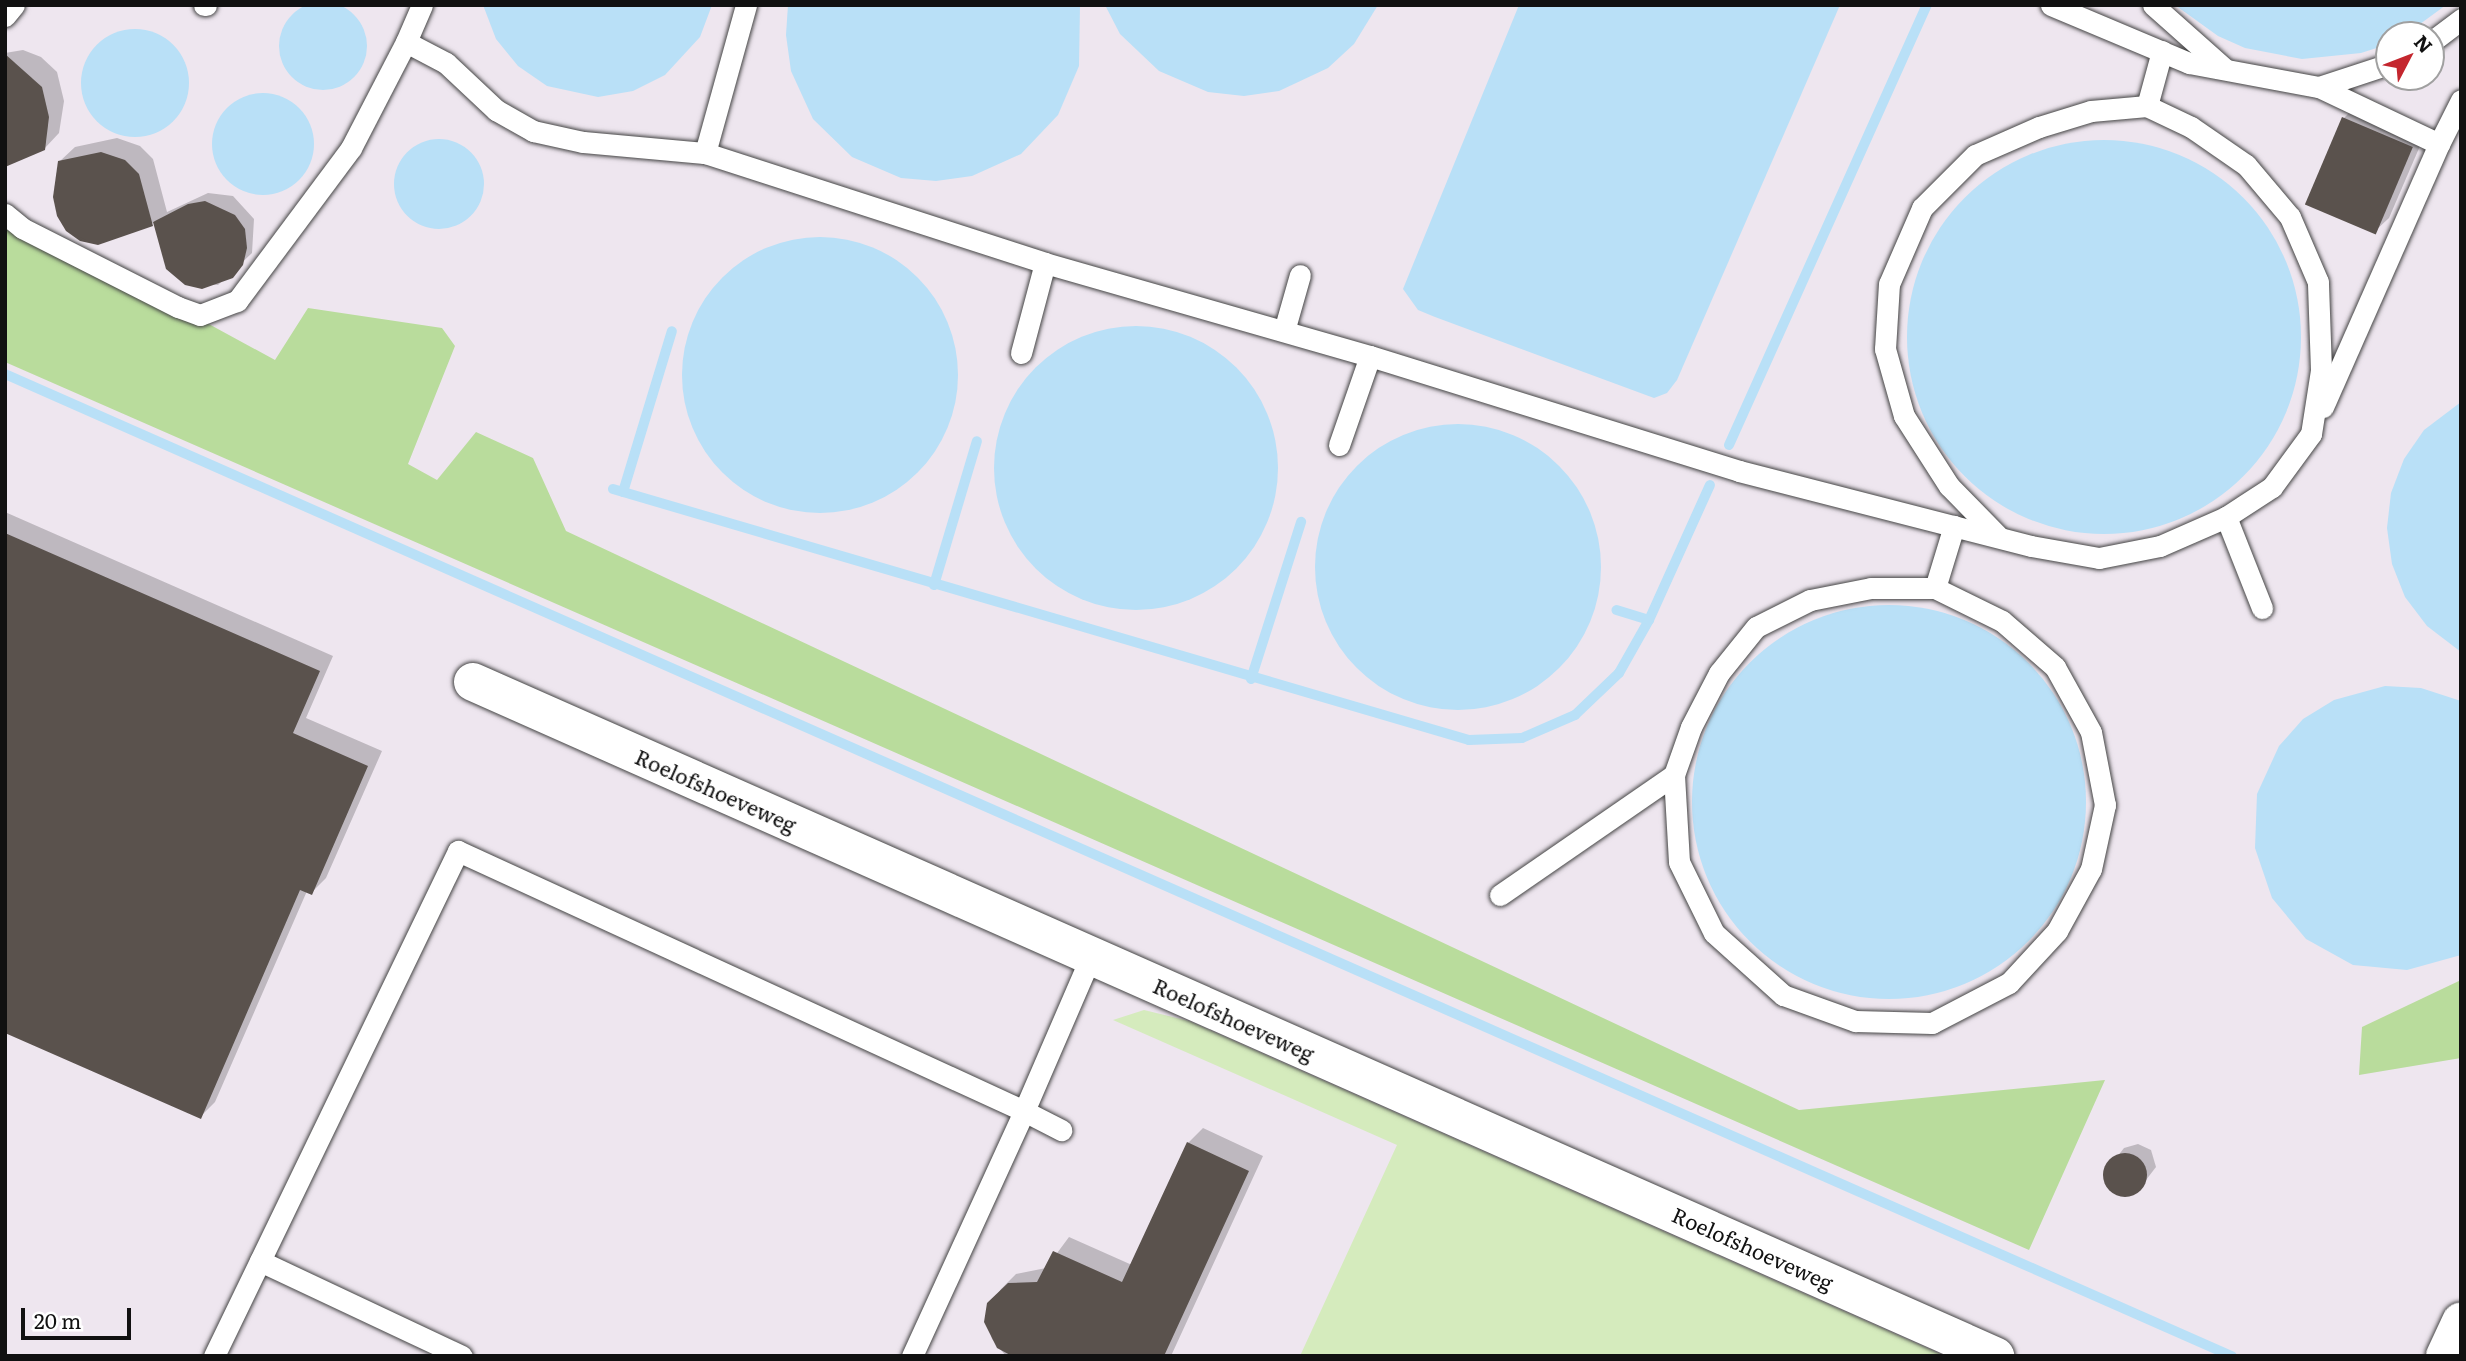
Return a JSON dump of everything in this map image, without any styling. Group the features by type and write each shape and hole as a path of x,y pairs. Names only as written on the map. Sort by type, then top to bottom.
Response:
{"street":[{"name":"Roelofshoeveweg","path":"473,682 1995,1356"},
{"path":"2445,1356 2461,1322"}],"lane":[{"path":"5,16 14,5"},
{"path":"5,214 22,228 178,307 200,315 237,301 351,148 406,42 422,5"},
{"path":"705,153 746,5"},
{"path":"2051,5 2189,63 2319,87 2439,144"},
{"path":"2152,5 2227,70"},
{"path":"2445,31 2461,19"},
{"path":"406,42 446,62 496,110 533,131 583,142 705,153 1045,263 1370,356 1740,471 1999,537 2099,558 2160,546 2225,517 2272,487 2311,433 2461,100"},
{"path":"2147,106 2162,51"},
{"path":"2319,87 2375,69"},
{"path":"1999,537 1949,486 1904,416 1885,349 1889,284 1922,208 1975,155 2039,127 2091,111 2147,106 2190,127 2246,165 2290,217 2318,282 2321,370 2311,433"},
{"path":"1021,354 1045,263"},
{"path":"1284,331 1300,275"},
{"path":"1339,445 1370,356"},
{"path":"2225,517 2262,608"},
{"path":"1935,588 1954,526"},
{"path":"1871,588 1935,588 2002,621 2055,667 2091,732 2105,805 2091,869 2057,931 2008,983 1932,1023 1855,1021 1783,995 1714,933 1679,862 1674,775 1690,727 1719,673 1756,627 1810,600 1871,588"},
{"path":"1500,895 1674,775"},
{"path":"214,1356 458,851 1062,1130"},
{"path":"912,1356 1024,1111 1091,956"},
{"path":"260,1261 462,1356"}],"shaded area":[{"path":"5,5 2461,5 2461,1356 5,1356"}],"green space":[{"path":"5,213 275,360 308,308 442,328 455,346 408,464 437,480 476,432 533,458 566,531 1799,1110 2105,1080 2029,1250 5,362"},
{"path":"2461,980 2461,1058 2359,1075 2362,1027"},
{"path":"1144,1010 1189,1021 1945,1356 1300,1356 1397,1145 1113,1020"}],"water":[{"path":"323,2 340,5 354,15 364,29 367,46 364,63 354,77 340,87 323,90 306,87 292,77 282,63 279,46 282,29 292,15 306,5"},
{"path":"483,5 712,5 700,37 665,75 633,91 598,97 547,86 518,66 496,39"},
{"path":"788,5 1080,5 1079,66 1058,115 1021,154 972,176 936,181 901,178 852,157 813,119 791,71 786,35"},
{"path":"1105,5 1378,5 1354,44 1328,68 1279,91 1244,96 1208,92 1159,71 1120,34"},
{"path":"1519,5 1840,5 1677,380 1667,393 1654,398 1418,310 1403,289"},
{"path":"2175,5 2446,5 2424,21 2375,21 2375,48 2361,53 2302,59 2245,48 2218,36"},
{"path":"135,29 156,33 173,45 185,62 189,83 185,104 173,121 156,133 135,137 114,133 97,121 85,104 81,83 85,62 97,45 114,33"},
{"path":"263,93 282,97 299,108 310,125 314,144 310,163 299,180 282,191 263,195 244,191 227,180 216,163 212,144 216,125 227,108 244,97"},
{"path":"439,139 456,142 471,152 481,167 484,184 481,201 471,216 456,226 439,229 422,226 407,216 397,201 394,184 397,167 407,152 422,142"},
{"path":"2104,140 2143,143 2180,155 2214,173 2244,197 2268,227 2286,261 2298,298 2301,337 2298,376 2286,413 2268,447 2244,477 2214,501 2180,519 2143,531 2104,534 2065,531 2028,519 1994,501 1964,477 1940,447 1922,413 1910,376 1907,337 1910,298 1922,261 1940,227 1964,197 1994,173 2028,155 2065,143"},
{"path":"820,237 847,240 873,248 897,260 918,277 935,298 947,322 955,348 958,375 955,402 947,428 935,452 918,473 897,490 873,502 847,510 820,513 793,510 767,502 743,490 722,473 705,452 693,428 685,402 682,375 685,348 693,322 705,298 722,277 743,260 767,248 793,240"},
{"path":"1150,326 1164,328 1203,342 1237,367 1262,401 1268,414 1276,440 1276,496 1268,522 1262,535 1237,569 1203,594 1190,600 1164,608 1122,610 1108,608 1069,594 1035,569 1010,535 1004,522 996,496 994,454 996,440 1010,401 1035,367 1069,342 1082,336 1108,328"},
{"path":"2461,402 2461,652 2427,626 2405,597 2392,564 2387,528 2391,493 2404,459 2424,430"},
{"path":"1458,424 1486,427 1513,435 1537,448 1559,466 1577,488 1590,512 1598,539 1601,567 1598,595 1590,622 1577,646 1559,668 1537,686 1513,699 1486,707 1458,710 1430,707 1403,699 1379,686 1357,668 1339,646 1326,622 1318,595 1315,567 1318,539 1326,512 1339,488 1357,466 1379,448 1403,435 1430,427"},
{"path":"1889,605 1928,608 1965,620 1999,638 2029,662 2053,692 2071,726 2083,763 2086,802 2083,841 2071,878 2053,912 2029,942 1999,966 1965,984 1928,996 1889,999 1850,996 1813,984 1779,966 1749,942 1725,912 1707,878 1695,841 1692,802 1695,763 1707,726 1725,692 1749,662 1779,638 1813,620 1850,608"},
{"path":"2385,686 2421,688 2461,701 2461,955 2407,970 2353,965 2306,939 2272,898 2255,848 2257,794 2279,746 2303,719 2334,700"}],"building":[{"path":"5,54 42,87 49,117 45,150 5,167"},
{"path":"2342,117 2413,147 2376,235 2305,204"},
{"path":"101,152 125,160 139,174 153,226 98,245 80,241 66,231 57,216 53,197 58,161"},
{"path":"205,201 235,215 245,229 247,248 243,265 233,278 202,289 185,285 166,269 153,222 188,204"},
{"path":"5,533 320,671 293,733 368,766 312,895 300,890 201,1119 5,1033"},
{"path":"1187,1142 1249,1171 1164,1356 1012,1356 997,1348 984,1322 987,1303 1008,1283 1037,1282 1053,1251 1122,1282"},
{"path":"2125,1153 2134,1154 2141,1159 2146,1166 2146,1184 2141,1191 2134,1196 2125,1197 2116,1196 2109,1191 2104,1184 2103,1175 2104,1166 2109,1159 2116,1154"}],"waterway":[{"path":"1729,445 1927,5"},
{"path":"623,492 672,331"},
{"path":"5,374 2232,1356"},
{"path":"934,585 977,441"},
{"path":"1649,620 1710,485"},
{"path":"613,489 1469,740 1522,738 1575,715 1619,673 1649,620 1616,610"},
{"path":"1251,679 1301,522"}]}
